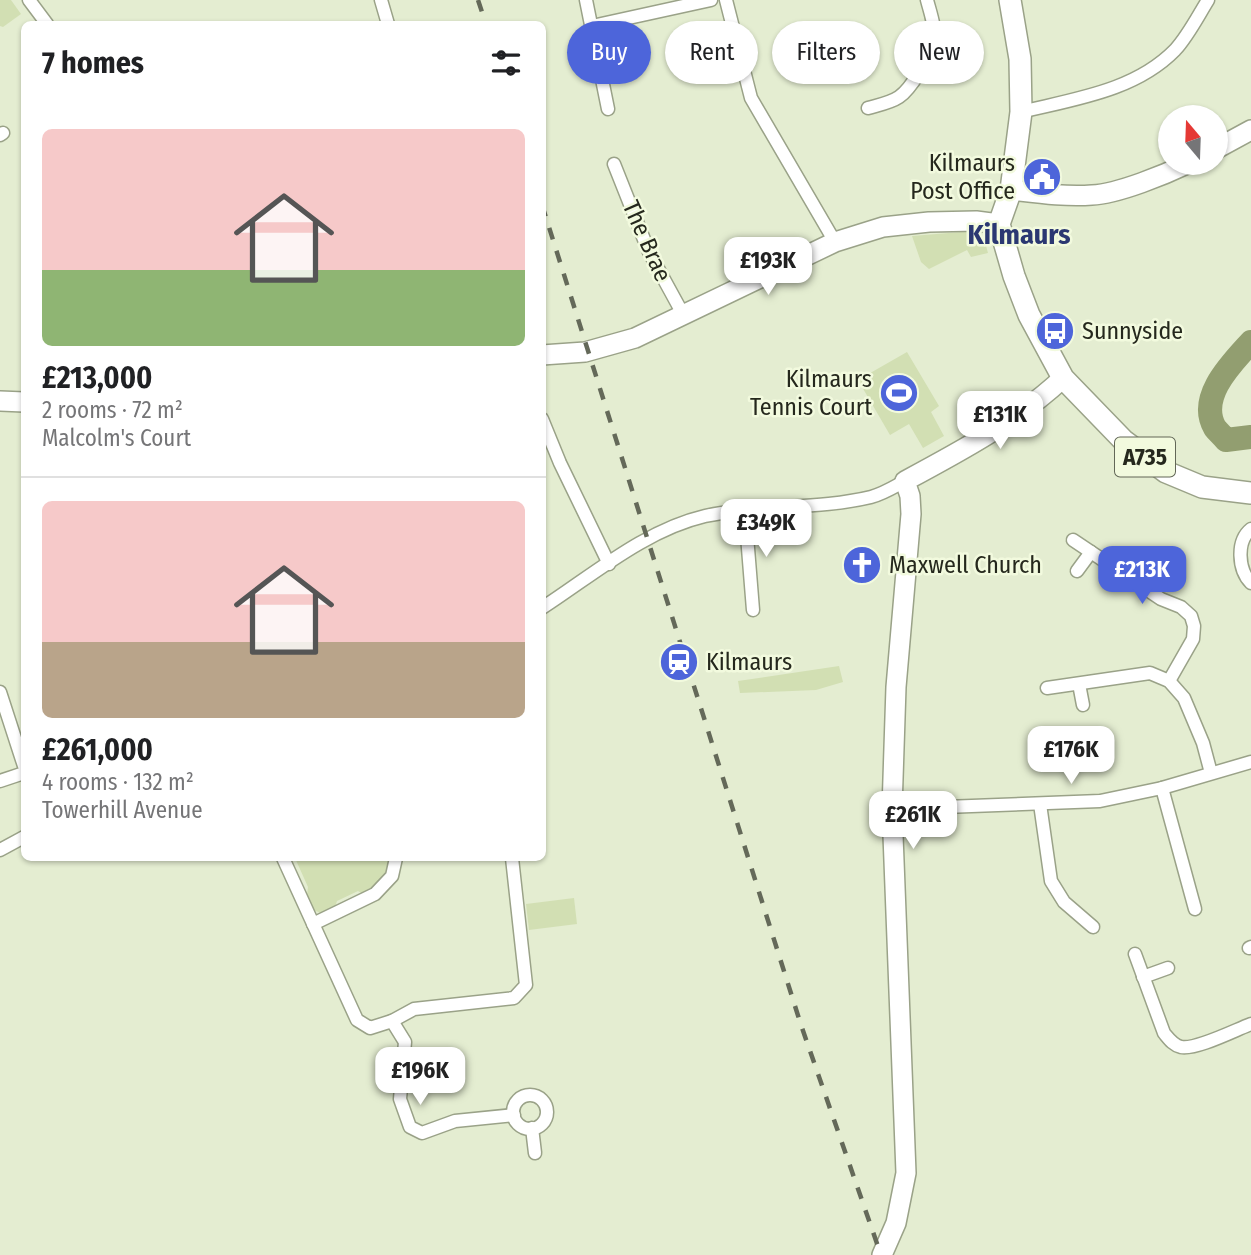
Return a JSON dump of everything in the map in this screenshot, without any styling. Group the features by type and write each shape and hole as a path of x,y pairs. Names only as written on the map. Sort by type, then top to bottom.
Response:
{"main road":[{"path":"546,355 585,352 635,338 835,242 883,227 929,222 976,221 999,224 1011,190 1021,112 1020,59 1010,0"},
{"path":"1228,142 1251,130"},
{"path":"1011,190 1095,195 1164,175"},
{"name":"A735","path":"999,224 1029,315 1063,378 1124,441 1166,472 1202,487 1251,493"},
{"path":"882,1255 896,1223 906,1173 892,809 897,687 911,514 910,496 905,481 983,438 1044,396 1063,378"},
{"path":"0,401 21,401"}],"street":[{"path":"29,0 45,21"},
{"path":"381,0 387,21"},
{"path":"586,0 591,21"},
{"path":"615,21 711,0"},
{"path":"726,0 751,99 835,242"},
{"path":"868,108 896,100 908,90 918,73 934,42 927,0"},
{"path":"1021,112 1094,94 1141,76 1178,47 1208,0"},
{"path":"603,84 608,109"},
{"name":"The Brae","path":"614,164 649,252 684,316"},
{"path":"546,429 609,564"},
{"path":"546,605 651,537 705,516 745,510 821,505 873,496 905,481"},
{"path":"745,510 753,610"},
{"path":"1251,529 1242,539 1241,560 1242,569 1251,583"},
{"path":"1073,540 1161,599 1181,607 1191,616 1194,626 1193,639 1169,681"},
{"path":"1077,571 1091,552"},
{"path":"1047,688 1150,673 1169,681 1184,698 1203,743 1211,773"},
{"path":"1079,684 1083,705"},
{"path":"0,692 21,756"},
{"path":"892,809 1100,801 1162,788 1251,762"},
{"path":"0,781 21,773"},
{"path":"1162,788 1195,909"},
{"path":"1040,804 1051,881 1064,902 1093,927"},
{"path":"0,850 21,839"},
{"path":"284,861 357,1020 370,1028 392,1021 414,1009 514,998 526,985 512,861"},
{"path":"313,924 375,894 392,876 395,861"},
{"path":"1135,954 1164,1033 1172,1042 1182,1047 1192,1046 1251,1024"},
{"path":"1143,977 1168,968"},
{"path":"392,1021 405,1042 400,1099 410,1127 422,1133 455,1121 514,1115"},
{"path":"534,1096 545,1104 546,1118 538,1127 532,1128 521,1126 514,1115 514,1109 521,1098 534,1096"},
{"path":"532,1128 535,1153"}],"green space":[{"path":"0,0 11,0 21,14 3,27 0,26"},
{"path":"973,231 985,242 988,253 971,257 967,250 929,269 921,262 912,236"},
{"name":"Kilmaurs Tennis Court","path":"907,352 939,406 931,412 944,436 923,448 909,424 890,435 858,380"},
{"path":"839,666 843,682 816,690 740,693 738,681"},
{"path":"296,861 391,861 382,879 373,887 363,894 358,891 337,901 335,907 321,913 313,910 307,895 308,887"},
{"path":"574,898 577,924 529,930 526,904"}],"waterway":[{"path":"1251,342 1219,381 1210,404 1215,428 1226,440 1251,437"}],"railway":[{"path":"478,0 485,21"},
{"path":"546,218 801,1025 881,1255"}],"place":[{"name":"Kilmaurs Post Office","path":"1042,177"},
{"name":"Sunnyside","path":"1055,331"},
{"name":"Kilmaurs Tennis Court","path":"899,393"},
{"name":"Maxwell Church","path":"862,565"},
{"name":"Kilmaurs","path":"679,662"}],"district":[{"name":"Kilmaurs","path":"1019,234"}]}
